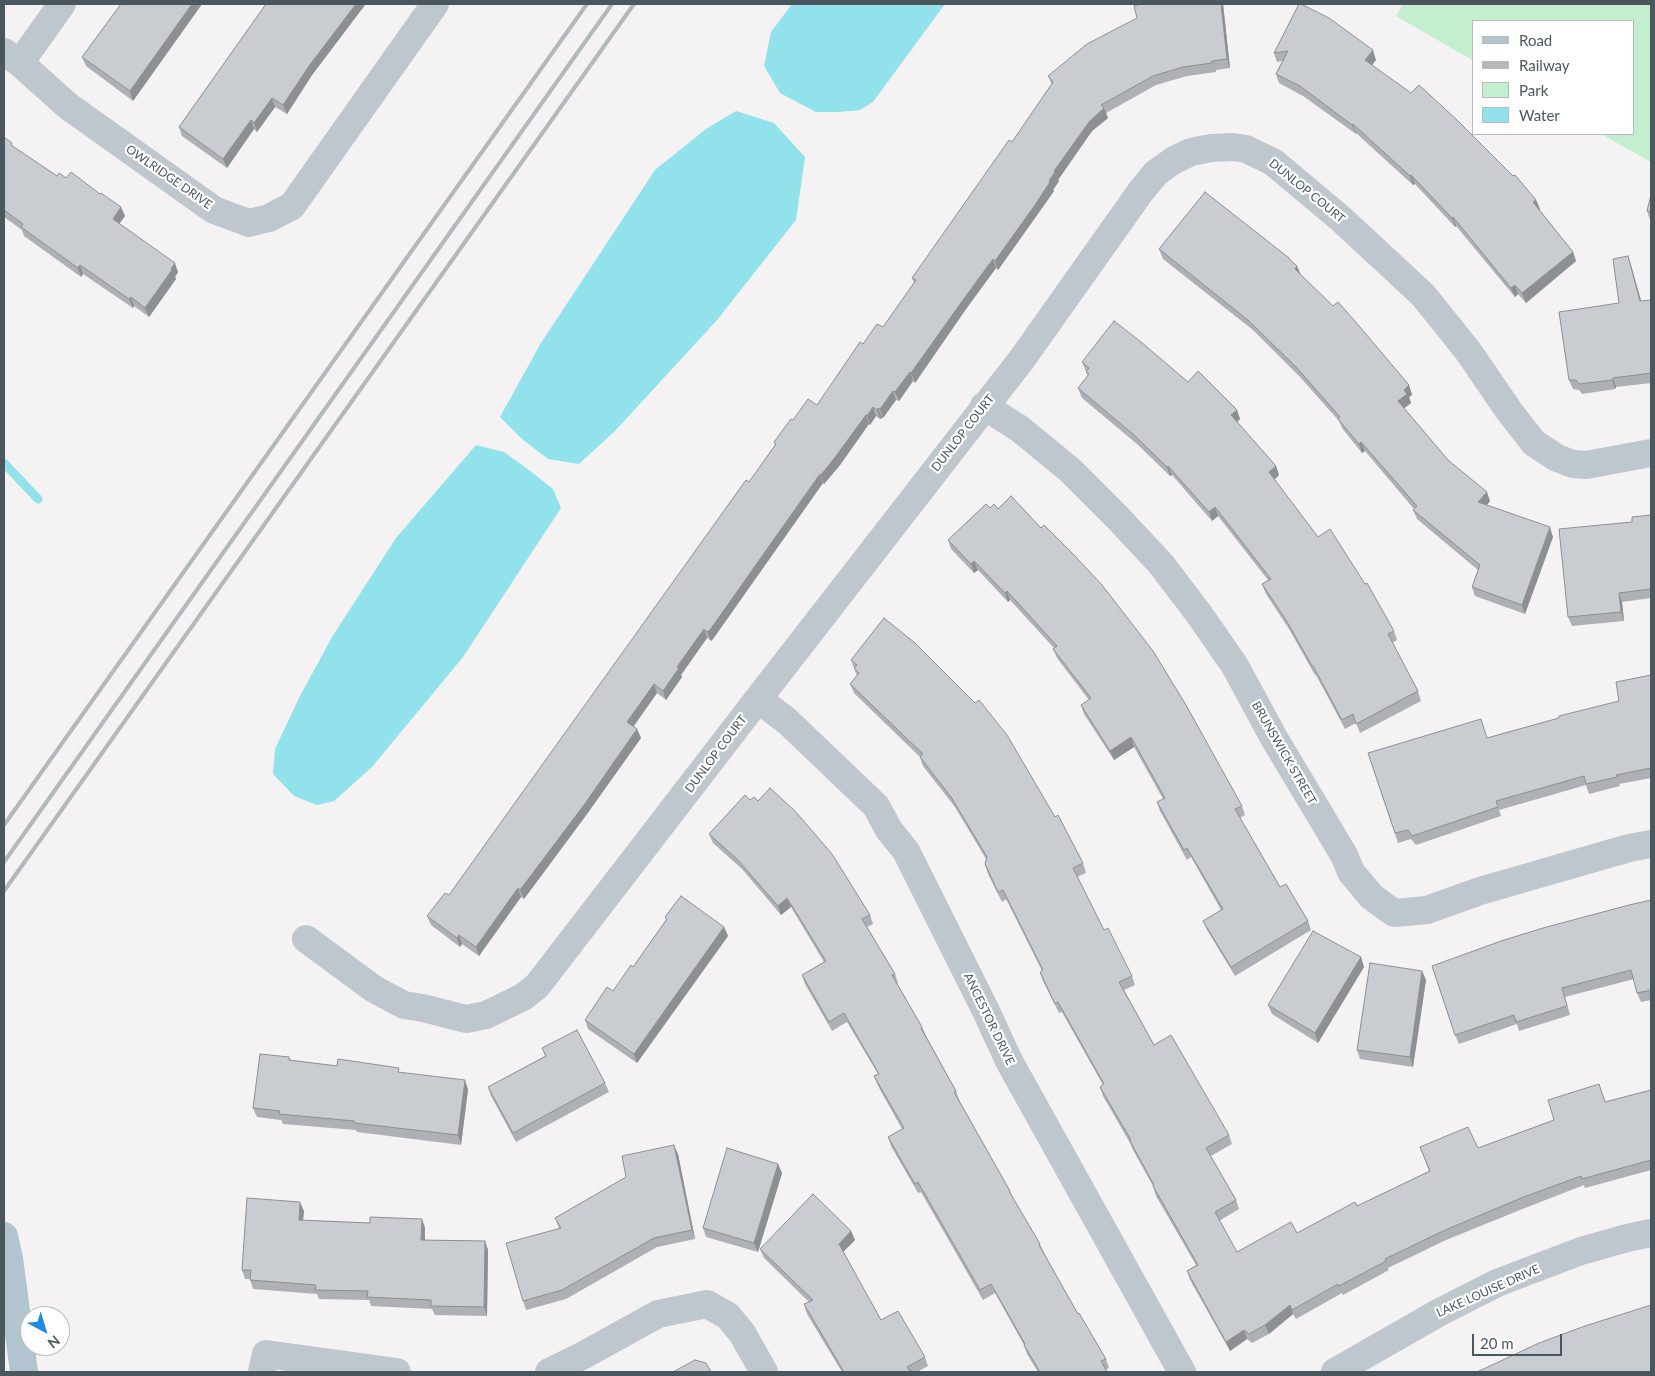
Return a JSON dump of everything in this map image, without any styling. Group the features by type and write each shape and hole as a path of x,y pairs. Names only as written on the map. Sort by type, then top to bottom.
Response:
{"main road":[{"path":"4,1236 24,1372"}],"street":[{"path":"12,58 62,4"},
{"name":"OWLRIDGE DRIVE","path":"12,58 68,106 214,210 249,222 270,218 292,206 435,4"},
{"name":"DUNLOP COURT","path":"306,939 374,989 404,1005 466,1019 486,1015 523,997 537,986 1022,359 1141,191 1156,173 1174,160 1191,152 1211,148 1233,147 1246,149 1273,162 1340,218 1423,295 1468,352 1534,443 1557,458 1573,464 1586,465 1651,453"},
{"name":"BRUNSWICK STREET","path":"984,406 1020,429 1070,470 1161,564 1200,614 1235,666 1274,738 1344,855 1351,872 1371,896 1394,913 1427,910 1480,891 1629,848 1651,844"},
{"name":"ANCESTOR DRIVE","path":"758,698 787,721 876,806 889,830 906,851 986,1011 1008,1061 1182,1372"},
{"name":"LAKE LOUISE DRIVE","path":"1335,1372 1440,1312 1497,1283 1581,1252 1651,1233"},
{"path":"549,1372 658,1314 708,1304 728,1316 742,1334 764,1372"},
{"path":"262,1372 266,1354 397,1372"}],"green space":[{"path":"1403,4 1651,4 1651,162 1603,135 1635,135 1635,20 1472,20 1472,60 1396,16"}],"water":[{"path":"792,4 945,4 873,102 860,110 816,112 780,93 764,66 771,32"},
{"path":"736,111 774,123 805,157 796,220 717,320 615,431 579,464 548,459 522,439 500,417 541,343 655,170 706,129"},
{"path":"476,445 504,452 529,470 553,489 561,508 463,657 372,767 334,801 317,805 294,796 273,774 275,749 300,696 332,637 396,538"}],"building":[{"path":"121,4 192,4 130,91 82,57"},
{"path":"266,4 356,4 309,66 283,105 272,98 254,123 251,120 223,159 179,127"},
{"path":"1141,4 1221,4 1227,59 1183,67 1153,76 1101,105 1104,108 1089,122 1054,171 1050,182 1035,205 995,261 993,259 911,373 895,392 893,391 880,409 878,408 877,410 873,407 866,415 836,456 820,474 710,630 707,632 704,629 677,667 679,668 663,691 654,684 627,722 637,729 584,805 520,890 518,888 476,947 459,935 457,938 427,916 445,893 449,895 746,480 749,482 791,419 793,420 808,399 817,405 860,342 863,344 877,324 883,327 916,280 912,278 1009,140 1012,142 1053,82 1048,76 1087,44 1137,18 1134,6"},
{"path":"1299,4 1329,18 1373,50 1365,60 1411,93 1419,85 1513,176 1515,175 1536,200 1533,202 1573,252 1522,293 1515,285 1511,288 1453,217 1411,175 1353,124 1300,86 1276,74 1288,51 1274,53"},
{"path":"4,137 12,143 11,145 57,176 59,173 66,178 71,172 121,207 113,219 175,263 145,308 80,265 78,268 21,227 23,224 4,210"},
{"path":"1205,192 1289,258 1297,266 1295,269 1333,306 1338,302 1354,320 1409,385 1404,390 1407,394 1398,401 1448,460 1487,492 1478,502 1550,527 1522,605 1472,587 1480,565 1413,510 1417,506 1361,442 1359,444 1338,419 1340,417 1297,368 1249,321 1159,249"},
{"path":"1651,195 1651,212 1647,211"},
{"path":"1628,256 1640,301 1651,300 1651,373 1579,384 1576,380 1569,380 1559,312 1619,303 1613,259"},
{"path":"1114,321 1188,382 1198,371 1237,410 1231,415 1276,466 1269,472 1318,537 1330,529 1365,584 1367,583 1394,631 1388,634 1418,691 1356,724 1353,714 1342,720 1286,620 1262,584 1271,579 1215,507 1209,512 1168,466 1078,388 1089,374 1086,372 1089,368 1082,362"},
{"path":"1011,496 1041,528 1044,525 1102,585 1153,651 1186,705 1242,806 1235,809 1280,887 1286,884 1308,921 1231,967 1203,921 1223,909 1187,848 1184,850 1157,802 1165,798 1131,737 1110,751 1081,705 1091,698 1053,649 1057,646 1007,591 1005,593 974,561 971,564 948,540 986,504 990,508 994,504 998,509"},
{"path":"1651,515 1651,589 1619,593 1621,612 1568,617 1559,529 1632,522 1632,517"},
{"path":"884,618 915,643 975,703 979,700 1007,735 1055,817 1058,815 1083,863 1073,868 1104,930 1108,928 1132,976 1119,982 1154,1045 1171,1035 1229,1135 1206,1148 1236,1200 1215,1212 1237,1252 1291,1222 1297,1233 1355,1202 1357,1206 1430,1171 1420,1147 1468,1127 1478,1148 1554,1120 1548,1100 1599,1084 1605,1102 1651,1090 1651,1160 1582,1179 1581,1176 1521,1198 1443,1231 1385,1259 1386,1261 1339,1286 1338,1284 1292,1310 1290,1305 1265,1325 1249,1334 1244,1330 1226,1342 1187,1271 1198,1265 1153,1186 1131,1140 1100,1087 1104,1084 1058,1002 1055,1004 1040,972 1043,970 1003,890 998,892 985,864 987,857 951,797 920,757 923,754 850,684 859,673 854,668 857,665 851,660"},
{"path":"1651,675 1651,768 1616,775 1617,777 1586,784 1584,776 1496,801 1498,807 1412,836 1408,830 1395,833 1368,753 1481,719 1487,738 1559,718 1559,716 1619,701 1616,682"},
{"path":"770,788 795,811 832,854 870,915 862,919 895,974 892,975 956,1091 954,1092 1078,1314 1106,1359 1101,1361 1107,1372 1040,1372 991,1284 980,1290 918,1182 915,1184 888,1137 904,1128 874,1076 879,1074 844,1013 829,1022 802,975 826,961 787,898 778,906 738,860 709,834 745,795 750,800 754,797 758,801"},
{"path":"681,896 724,927 634,1054 585,1020 607,987 613,991 631,965 633,967"},
{"path":"1651,900 1651,990 1637,993 1631,970 1562,988 1567,1006 1516,1022 1514,1015 1455,1035 1432,966 1543,928"},
{"path":"1313,931 1361,957 1315,1033 1268,1005"},
{"path":"1370,963 1422,971 1410,1057 1357,1050"},
{"path":"577,1030 605,1083 513,1133 488,1087 546,1056 542,1048"},
{"path":"260,1054 289,1057 289,1060 337,1066 338,1059 399,1068 398,1072 465,1080 458,1135 354,1123 354,1121 279,1114 280,1111 253,1108"},
{"path":"674,1145 692,1230 654,1238 562,1290 523,1301 506,1243 561,1228 555,1218 626,1177 622,1156"},
{"path":"727,1148 778,1164 754,1243 703,1228"},
{"path":"813,1194 851,1231 839,1244 881,1320 898,1311 925,1357 907,1367 911,1372 844,1372 804,1304 813,1300 760,1249"},
{"path":"247,1198 300,1202 299,1220 370,1223 370,1217 422,1219 421,1240 485,1241 484,1307 431,1306 431,1300 367,1297 368,1291 315,1290 316,1285 250,1280 251,1270 242,1270"},
{"path":"1651,1305 1651,1372 1477,1372 1539,1343"},
{"path":"695,1360 706,1363 711,1372 673,1372"}],"waterway":[{"path":"4,463 38,499"}],"railway":[{"path":"4,825 587,4"},
{"path":"4,862 612,4"},
{"path":"4,891 634,4"}]}
